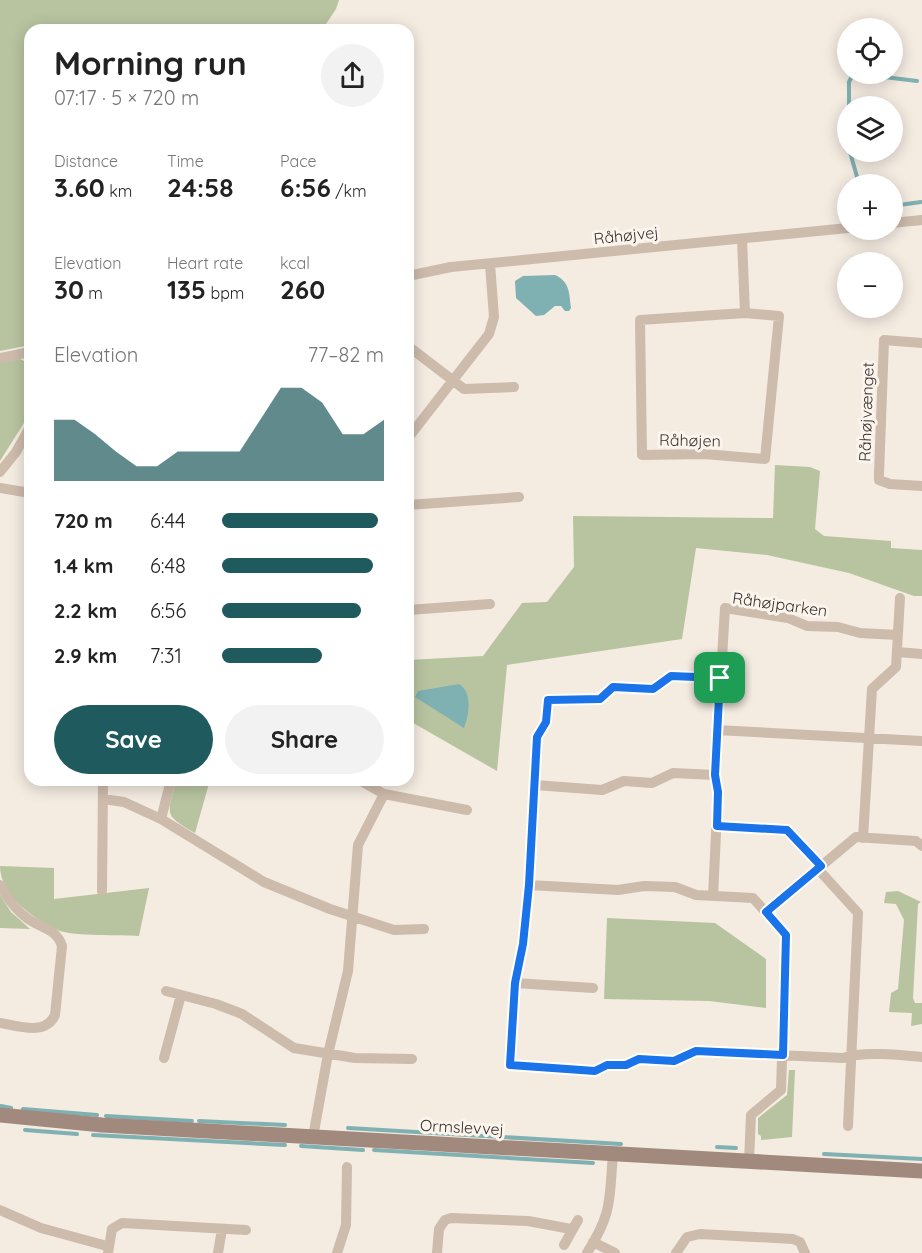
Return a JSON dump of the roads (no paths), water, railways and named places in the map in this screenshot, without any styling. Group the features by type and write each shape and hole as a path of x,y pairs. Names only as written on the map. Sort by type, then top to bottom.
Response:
{"street":[{"path":"903,222 922,220"},
{"name":"Råhøjvej","path":"414,275 451,267 837,229"},
{"path":"742,238 745,312"},
{"path":"414,430 493,325 490,264"},
{"name":"Råhøjen","path":"745,312 779,316 765,459 704,454 642,455 640,320 745,312"},
{"name":"Råhøjvænget","path":"922,343 884,340 879,474 879,480 890,484 922,486"},
{"path":"414,351 464,389 514,387"},
{"path":"0,358 24,353"},
{"path":"0,472 24,438"},
{"path":"0,488 24,492"},
{"path":"414,505 519,497"},
{"path":"863,838 872,689 896,668 900,598"},
{"path":"414,610 490,604"},
{"name":"Råhøjparken","path":"713,896 718,792 715,775 725,608 788,618 807,626 838,627 860,633 898,635"},
{"path":"897,652 922,654"},
{"path":"720,678 671,676 653,689 613,687 600,699 548,700 546,722 537,737 529,885 523,944 515,983 510,1065 595,1071 607,1065 626,1065 639,1059 674,1061 696,1051 843,1058 851,1055 922,1057"},
{"path":"717,730 922,741"},
{"path":"535,785 602,790 624,781 652,783 673,773 715,775"},
{"path":"102,891 103,786"},
{"path":"161,819 169,786"},
{"path":"370,786 384,794 467,810"},
{"path":"314,1137 328,1054 348,971 358,845 384,794"},
{"path":"103,798 124,802 161,819 264,882 394,930 424,929"},
{"path":"717,826 787,830 858,913 848,1126"},
{"path":"766,912 856,837 916,841 922,846"},
{"path":"0,885 14,906 29,920 53,932 59,938 62,946 55,1014 51,1022 38,1029 0,1023"},
{"path":"529,885 618,890 644,885 675,887 696,895 753,898 786,935 781,1090 751,1115 749,1161"},
{"path":"515,983 593,988"},
{"path":"166,991 242,1014 294,1047 328,1054 412,1059"},
{"path":"164,1058 181,994"},
{"name":"Ormslevvej","path":"0,1115 102,1125 922,1171"},
{"path":"587,1253 608,1212 614,1154"},
{"path":"337,1253 346,1225 347,1167"},
{"path":"0,1210 41,1228 108,1249 112,1230 122,1223 246,1230"},
{"path":"437,1253 439,1229 445,1220 451,1218 575,1224 564,1245"},
{"path":"218,1253 222,1229"},
{"path":"676,1253 687,1238 700,1234 793,1239 800,1242 805,1253"},
{"path":"593,1242 615,1253"}],"water":[{"path":"555,275 564,281 568,288 571,308 569,311 565,311 561,306 555,306 544,315 536,316 516,298 515,281 523,276"},
{"path":"459,684 468,698 464,728 415,697 418,691"}],"waterway":[{"path":"903,79 917,81"},
{"path":"849,84 849,96"},
{"path":"853,162 856,174"},
{"path":"903,204 921,202"},
{"path":"1,1106 11,1108"},
{"path":"23,1109 97,1115"},
{"path":"106,1116 192,1121"},
{"path":"199,1121 285,1125"},
{"path":"348,1128 621,1144"},
{"path":"25,1130 77,1134"},
{"path":"93,1135 285,1145"},
{"path":"301,1146 363,1150"},
{"path":"717,1147 736,1148"},
{"path":"374,1150 593,1163"},
{"path":"824,1154 922,1159"}]}
